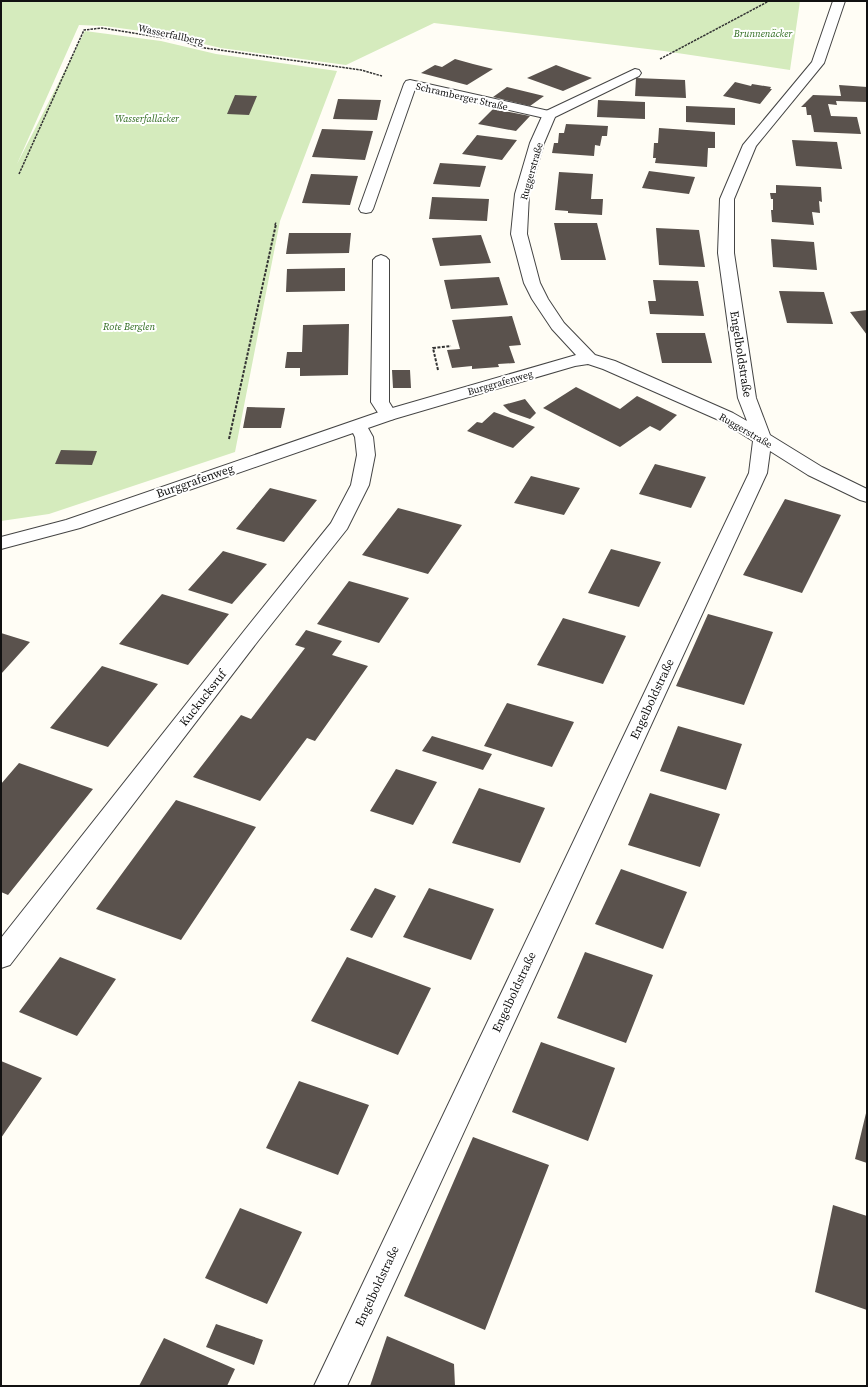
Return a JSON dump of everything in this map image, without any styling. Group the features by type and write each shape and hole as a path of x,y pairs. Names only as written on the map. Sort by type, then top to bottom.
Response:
{"street":[{"name":"Engelboldstraße","path":"330,1386 758,473 762,439 747,398 726,253 727,199 750,145 818,63 839,1"},
{"path":"550,115 635,72"},
{"name":"Schramberger Straße","path":"366,209 410,84 550,115"},
{"name":"Ruggerstraße","path":"550,115 537,143 522,194 519,234 532,283 540,299 558,326 589,359 609,365 727,417 815,471 867,496"},
{"path":"381,260 380,402 388,415"},
{"name":"Burggrafenweg","path":"4,545 74,524 388,415 573,361 589,359"},
{"name":"Kuckucksruf","path":"1,957 251,636 340,525 360,485 366,455 364,437 357,425"}],"path":[{"path":"635,72 769,1"},
{"name":"Wasserfallberg","path":"19,174 84,30 102,28 183,42 198,47 361,70 410,84"},
{"path":"229,443 276,222"},
{"path":"444,399 433,348 451,346"}],"green space":[{"path":"1,1 800,1 790,70 664,51 434,23 346,65 221,48 156,33 104,26 79,25 17,164 85,31 161,41 216,54 337,71 280,221 235,452 49,514 1,521"}],"building":[{"path":"455,59 493,69 467,85 421,73 435,65 442,67"},
{"path":"556,65 592,78 563,91 527,78"},
{"path":"636,78 685,80 686,98 635,96"},
{"path":"735,82 751,86 752,84 771,87 770,89 772,89 760,104 723,96"},
{"path":"839,85 867,87 867,102 836,101 837,105 828,104 831,116 857,117 861,134 814,132 811,115 807,115 806,107 801,107 813,95 841,96"},
{"path":"507,87 544,96 530,106 493,97"},
{"path":"235,95 257,96 249,115 227,114"},
{"path":"338,99 381,100 377,120 333,119"},
{"path":"598,100 645,102 645,119 597,117"},
{"path":"686,106 735,108 735,125 686,122"},
{"path":"493,109 530,116 516,131 478,124"},
{"path":"566,124 608,126 607,136 602,136 600,146 595,145 594,156 552,153 554,143 558,143 559,133 564,133"},
{"path":"659,128 715,132 715,148 708,148 707,167 655,163 656,158 653,158 654,143 658,143"},
{"path":"322,129 373,131 365,160 312,157"},
{"path":"477,135 517,140 502,160 462,154"},
{"path":"792,140 837,142 842,169 796,166"},
{"path":"440,163 486,166 480,187 433,184"},
{"path":"649,171 695,177 689,194 642,188"},
{"path":"559,172 593,174 591,199 603,199 602,215 568,213 568,211 555,210"},
{"path":"311,174 358,176 350,205 302,203"},
{"path":"776,185 821,187 822,202 819,201 820,213 812,212 814,225 772,222 771,210 773,210 773,199 771,199 770,193 776,193"},
{"path":"432,197 489,199 487,221 429,219"},
{"path":"554,223 597,223 606,260 561,260"},
{"path":"656,228 699,230 705,267 659,265"},
{"path":"289,233 351,233 349,253 286,254"},
{"path":"481,235 491,263 440,266 432,238"},
{"path":"771,239 814,242 817,270 773,267"},
{"path":"345,268 345,291 286,292 287,269"},
{"path":"499,277 508,305 451,309 444,280"},
{"path":"653,280 698,281 704,316 650,314 648,301 656,301"},
{"path":"779,291 824,292 833,324 787,323"},
{"path":"867,310 867,335 850,312"},
{"path":"512,316 521,345 509,346 515,363 498,364 499,367 472,369 472,366 452,368 447,350 460,349 452,320"},
{"path":"349,324 348,375 300,376 300,368 285,368 287,352 302,352 303,325"},
{"path":"656,333 705,333 712,363 662,363"},
{"path":"392,370 410,370 411,388 393,388"},
{"path":"576,387 620,409 637,396 677,415 660,431 650,426 620,447 543,408"},
{"path":"525,399 536,413 530,419 510,412 503,405"},
{"path":"247,407 285,408 281,428 243,428"},
{"path":"494,412 535,427 513,448 467,431 477,422 482,423"},
{"path":"61,450 97,451 92,465 55,464"},
{"path":"655,464 706,477 691,508 639,494"},
{"path":"531,476 580,488 564,515 514,503"},
{"path":"270,488 317,500 284,542 236,529"},
{"path":"785,499 841,515 802,593 743,575"},
{"path":"398,508 462,525 428,574 362,555"},
{"path":"611,549 661,562 639,607 588,593"},
{"path":"223,551 267,564 232,604 188,590"},
{"path":"349,581 409,598 379,643 317,624"},
{"path":"162,594 229,614 188,665 119,644"},
{"path":"708,614 773,632 744,705 676,686"},
{"path":"563,618 626,636 603,684 537,665"},
{"path":"306,630 342,641 332,655 368,666 315,741 307,738 260,801 193,777 241,715 251,719 305,648 295,645"},
{"path":"1,633 30,642 1,674"},
{"path":"102,666 158,684 108,747 50,728"},
{"path":"507,703 574,722 552,767 484,746"},
{"path":"678,726 742,744 726,790 660,771"},
{"path":"432,736 492,754 483,770 422,751"},
{"path":"19,763 93,789 8,895 1,892 1,784"},
{"path":"396,769 437,782 413,825 370,811"},
{"path":"479,788 545,808 520,863 452,843"},
{"path":"650,793 720,814 700,867 628,845"},
{"path":"176,800 256,827 181,940 96,909"},
{"path":"621,869 687,892 663,949 595,924"},
{"path":"375,888 396,896 372,938 350,930"},
{"path":"429,888 494,909 471,960 403,937"},
{"path":"585,952 653,975 626,1043 557,1018"},
{"path":"60,957 116,979 77,1036 19,1012"},
{"path":"347,957 431,988 398,1055 311,1021"},
{"path":"541,1042 615,1068 588,1141 512,1112"},
{"path":"1,1061 42,1078 1,1138"},
{"path":"299,1081 369,1105 338,1175 266,1148"},
{"path":"867,1109 867,1163 855,1159"},
{"path":"473,1137 549,1165 485,1330 404,1296"},
{"path":"833,1205 867,1216 867,1310 815,1292"},
{"path":"240,1208 302,1232 267,1304 205,1278"},
{"path":"216,1324 263,1340 254,1365 206,1347"},
{"path":"387,1336 454,1364 455,1386 370,1386"},
{"path":"164,1338 235,1369 227,1386 139,1386"}],"park label":[{"name":"Brunnenäcker","path":"763,33"},
{"name":"Wasserfalläcker","path":"147,118"},
{"name":"Rote Berglen","path":"129,326"}]}
